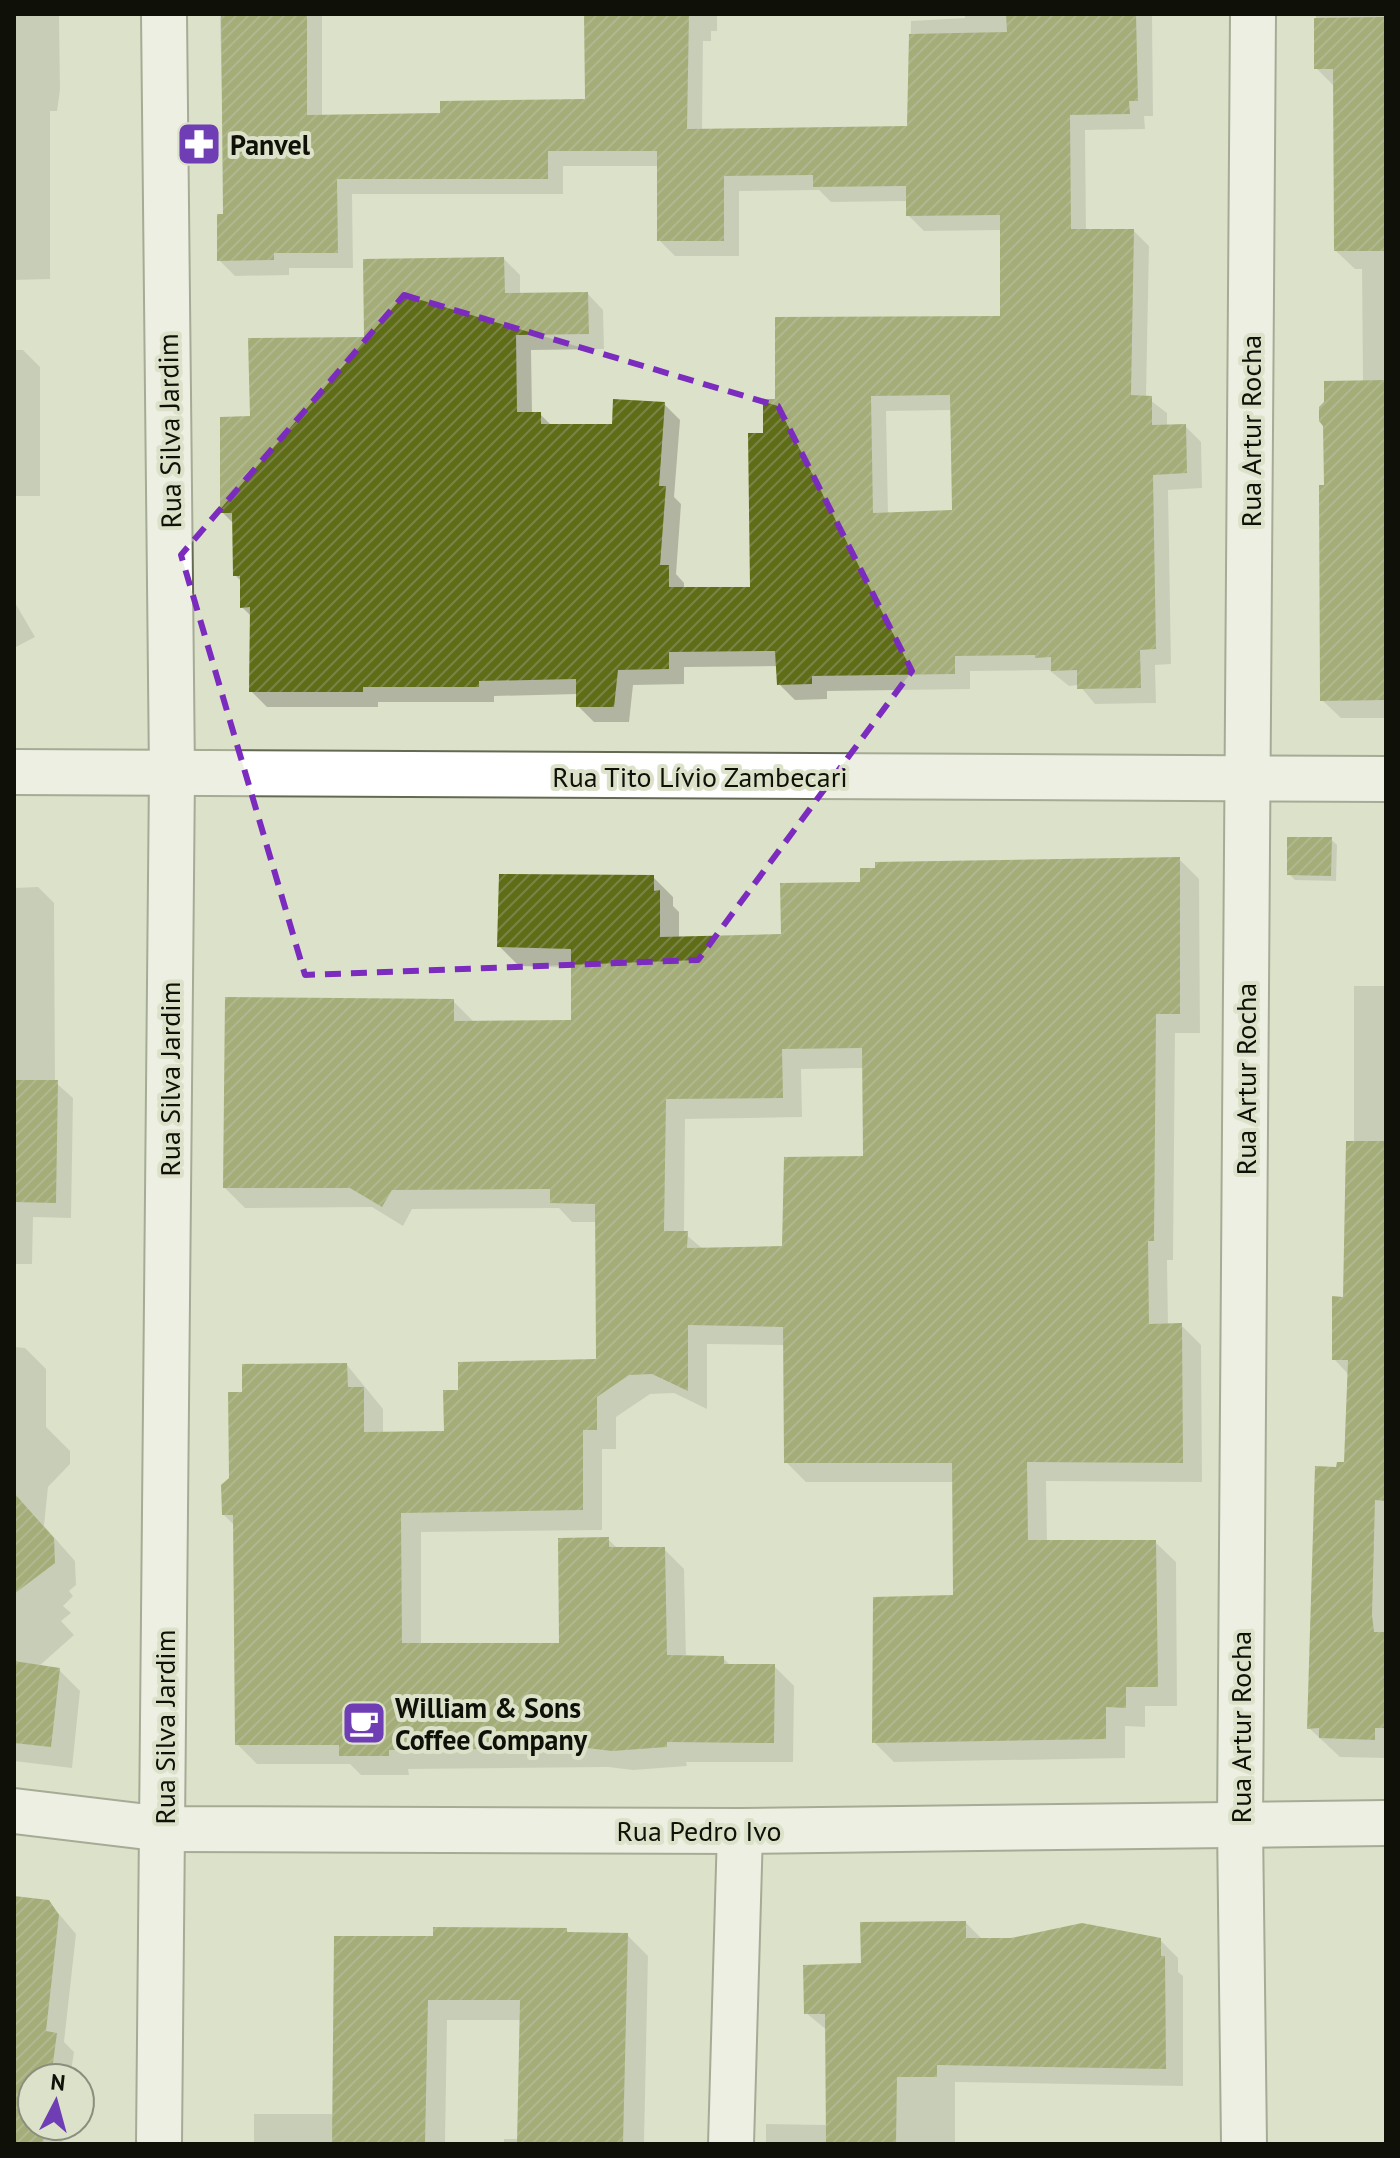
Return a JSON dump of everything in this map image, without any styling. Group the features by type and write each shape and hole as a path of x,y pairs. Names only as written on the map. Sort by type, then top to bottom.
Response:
{"street":[{"name":"Rua Silva Jardim","path":"159,2144 172,773 164,14"},
{"name":"Rua Artur Rocha","path":"1244,2144 1240,1825 1253,14"},
{"name":"Rua Tito Lívio Zambecari","path":"14,772 1386,779"},
{"name":"Rua Pedro Ivo","path":"14,1811 164,1829 740,1831 1386,1823"},
{"path":"731,2144 740,1831"}],"highlighted area":[{"path":"404,295 778,406 912,671 698,960 305,975 181,555"}],"building":[{"path":"221,14 307,14 307,115 440,113 440,101 585,99 584,14 689,14 687,129 907,126 909,34 1007,32 1006,14 1136,14 1138,101 1129,101 1130,114 1070,115 1071,229 1134,229 1131,395 1152,396 1152,425 1186,424 1187,473 1153,475 1156,649 1140,650 1141,688 1077,689 1077,670 1051,671 1051,657 1035,658 1035,655 955,656 955,674 812,676 812,684 777,685 775,651 669,652 669,669 618,670 614,707 576,707 576,679 479,681 479,687 363,687 363,692 249,692 250,607 240,608 240,576 233,576 232,513 220,513 220,417 250,416 248,338 364,337 363,259 504,257 505,293 588,292 589,334 516,335 517,412 541,412 541,424 612,424 613,399 665,402 659,486 666,486 660,565 669,565 669,587 750,587 748,433 763,433 763,399 775,399 775,317 1000,316 1000,215 906,216 906,186 813,187 813,175 724,176 724,241 657,241 657,151 548,151 548,179 337,179 338,253 274,253 274,260 217,261 217,214 223,214","holes":["950,395 952,510 873,513 871,396"]},
{"path":"1386,17 1386,251 1334,251 1333,69 1314,69 1314,18"},
{"path":"1386,380 1386,700 1320,701 1319,485 1324,485 1323,426 1319,421 1319,407 1324,402 1324,381"},
{"path":"1287,837 1332,837 1331,876 1287,875"},
{"path":"1180,857 1180,1014 1156,1014 1154,1241 1148,1241 1149,1324 1182,1323 1183,1463 1027,1462 1028,1540 1156,1540 1158,1687 1126,1687 1126,1708 1106,1707 1106,1739 872,1743 873,1597 953,1595 952,1463 784,1463 783,1327 688,1325 688,1391 652,1374 629,1375 597,1397 597,1430 583,1430 583,1510 401,1513 402,1643 559,1643 558,1538 609,1537 609,1547 665,1547 667,1655 724,1656 724,1664 775,1664 774,1743 667,1742 667,1747 612,1751 587,1748 389,1750 389,1756 339,1756 339,1745 235,1745 233,1515 222,1515 221,1485 229,1478 228,1392 242,1392 242,1364 347,1363 348,1387 364,1387 364,1432 444,1431 443,1390 458,1390 458,1362 596,1359 595,1204 550,1203 550,1189 392,1190 382,1207 350,1188 223,1188 225,997 454,999 454,1021 571,1020 571,949 497,947 499,874 654,875 654,891 660,890 660,937 781,934 780,883 860,882 860,868 875,868 875,862","holes":["862,1048 863,1156 784,1157 782,1246 687,1248 688,1231 664,1231 666,1099 783,1098 782,1049"]},
{"path":"14,1080 58,1080 56,1203 14,1202"},
{"path":"1346,1141 1386,1141 1386,1501 1375,1500 1372,1615 1374,1632 1386,1632 1386,1728 1375,1728 1375,1740 1319,1738 1319,1728 1307,1729 1315,1466 1336,1467 1337,1462 1344,1462 1348,1360 1332,1360 1332,1296 1343,1297"},
{"path":"14,1493 54,1538 55,1563 14,1594"},
{"path":"14,1661 60,1668 51,1747 14,1743"},
{"path":"14,1896 49,1900 59,1915 46,2031 57,2033 53,2062 16,2062 16,2142 43,2144 14,2144"},
{"path":"966,1921 966,1938 1011,1938 1082,1923 1161,1938 1161,1956 1165,1956 1166,2069 937,2065 937,2077 897,2077 896,2144 826,2144 825,2014 804,2014 803,1965 861,1963 860,1922"},
{"path":"433,1927 567,1928 567,1932 628,1933 623,2144 517,2144 520,2000 428,2000 425,2144 332,2144 334,1936 433,1936"}],"place":[{"name":"Panvel","path":"199,144"},
{"name":"William & Sons Coffee Company","path":"364,1723"}]}
